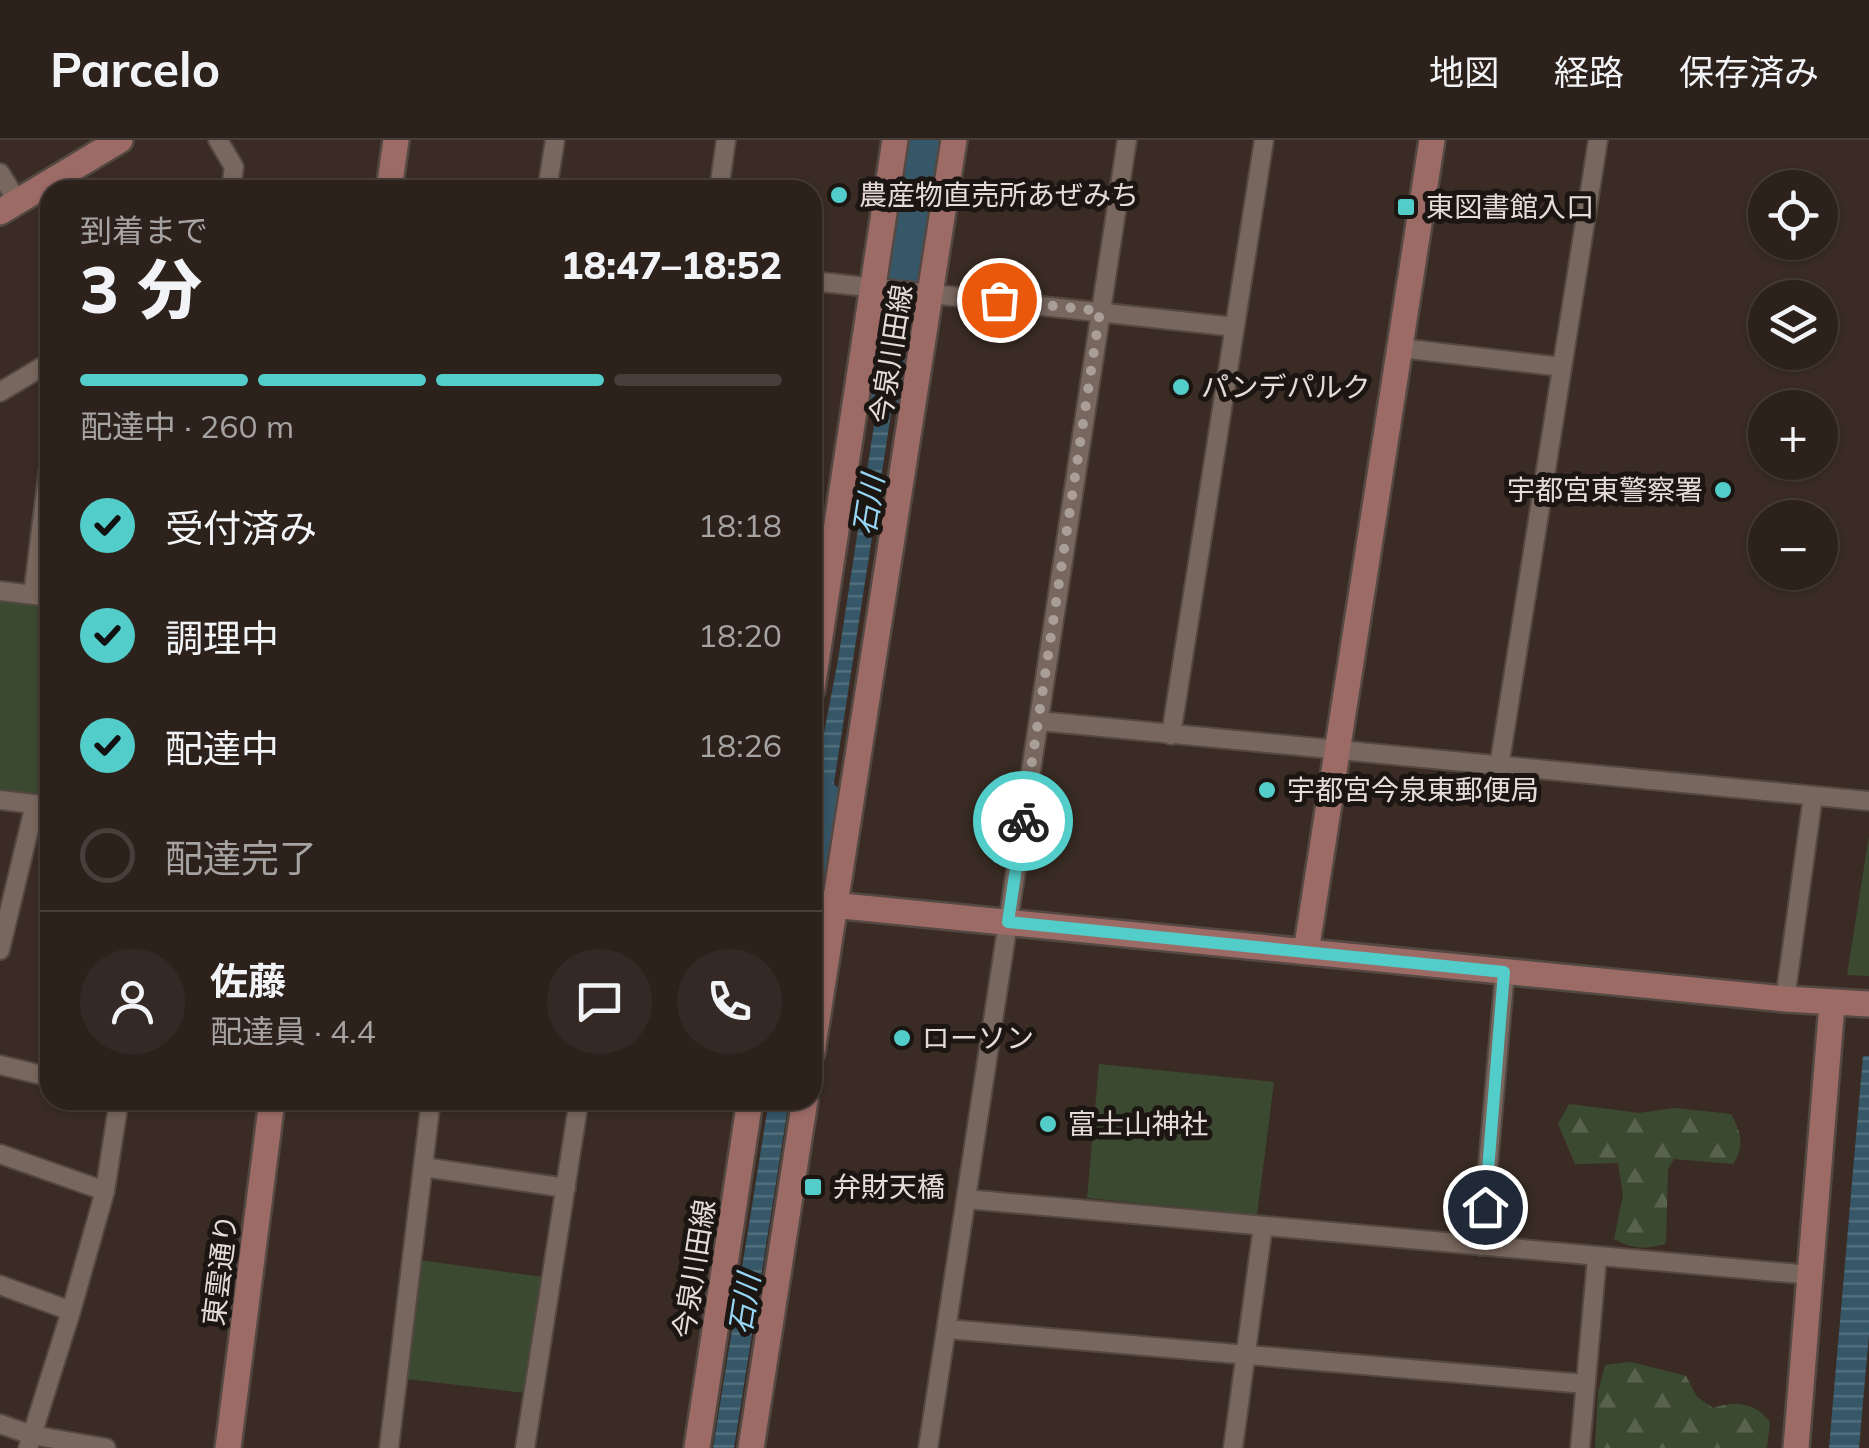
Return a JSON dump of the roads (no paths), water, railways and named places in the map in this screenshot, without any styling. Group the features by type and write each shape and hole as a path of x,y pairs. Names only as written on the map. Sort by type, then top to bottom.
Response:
{"street":[{"path":"54,180 120,140"},
{"path":"218,140 234,168 232,180"},
{"path":"390,180 396,140"},
{"path":"549,180 555,140"},
{"path":"720,180 726,140"},
{"name":"今泉川田線","path":"822,622 895,140"},
{"name":"今泉川田線","path":"824,904 954,140"},
{"path":"928,1448 1127,140"},
{"path":"1171,735 1264,140"},
{"path":"1306,952 1432,140"},
{"path":"1499,768 1598,140"},
{"path":"0,173 9,207 40,188"},
{"path":"822,281 1234,327"},
{"path":"1400,348 1562,367"},
{"path":"0,392 40,368"},
{"path":"0,590 40,596"},
{"path":"1039,721 1869,801"},
{"path":"1785,1000 1813,796"},
{"path":"0,800 40,805"},
{"path":"0,950 40,812"},
{"path":"824,904 1785,1000 1869,1004"},
{"path":"1481,1246 1504,972"},
{"path":"1796,1448 1832,1004"},
{"path":"0,1064 40,1074"},
{"path":"30,1441 105,1191 117,1110"},
{"name":"東雲通り","path":"228,1448 271,1110"},
{"path":"389,1448 431,1110"},
{"path":"525,1448 578,1110"},
{"name":"今泉川田線","path":"697,1448 748,1110"},
{"path":"751,1448 803,1110"},
{"path":"0,1154 105,1191"},
{"path":"423,1167 566,1188"},
{"path":"966,1199 1811,1275"},
{"path":"1232,1448 1263,1226"},
{"path":"1580,1448 1597,1258"},
{"path":"0,1285 72,1311"},
{"path":"947,1329 1585,1384"},
{"path":"0,1424 30,1441 106,1448"}],"water":[{"path":"917,140 935,140 919,246 902,244"},
{"path":"888,334 903,336 823,854 822,743"},
{"path":"1863,1056 1869,1056 1869,1334 1859,1448 1829,1448"},
{"path":"767,1110 787,1110 734,1448 713,1448"}],"waterway":[{"name":"石川","path":"887,388 926,140"},
{"name":"石川","path":"822,807 823,801"}],"place":[{"name":"農産物直売所あぜみち","path":"839,195"},
{"name":"東図書館入口","path":"1406,207"},
{"name":"パンデパルク","path":"1181,387"},
{"name":"宇都宮東警察署","path":"1723,490"},
{"name":"宇都宮今泉東郵便局","path":"1267,790"},
{"name":"ローソン","path":"902,1038"},
{"name":"富士山神社","path":"1048,1124"},
{"name":"弁財天橋","path":"813,1187"}]}
